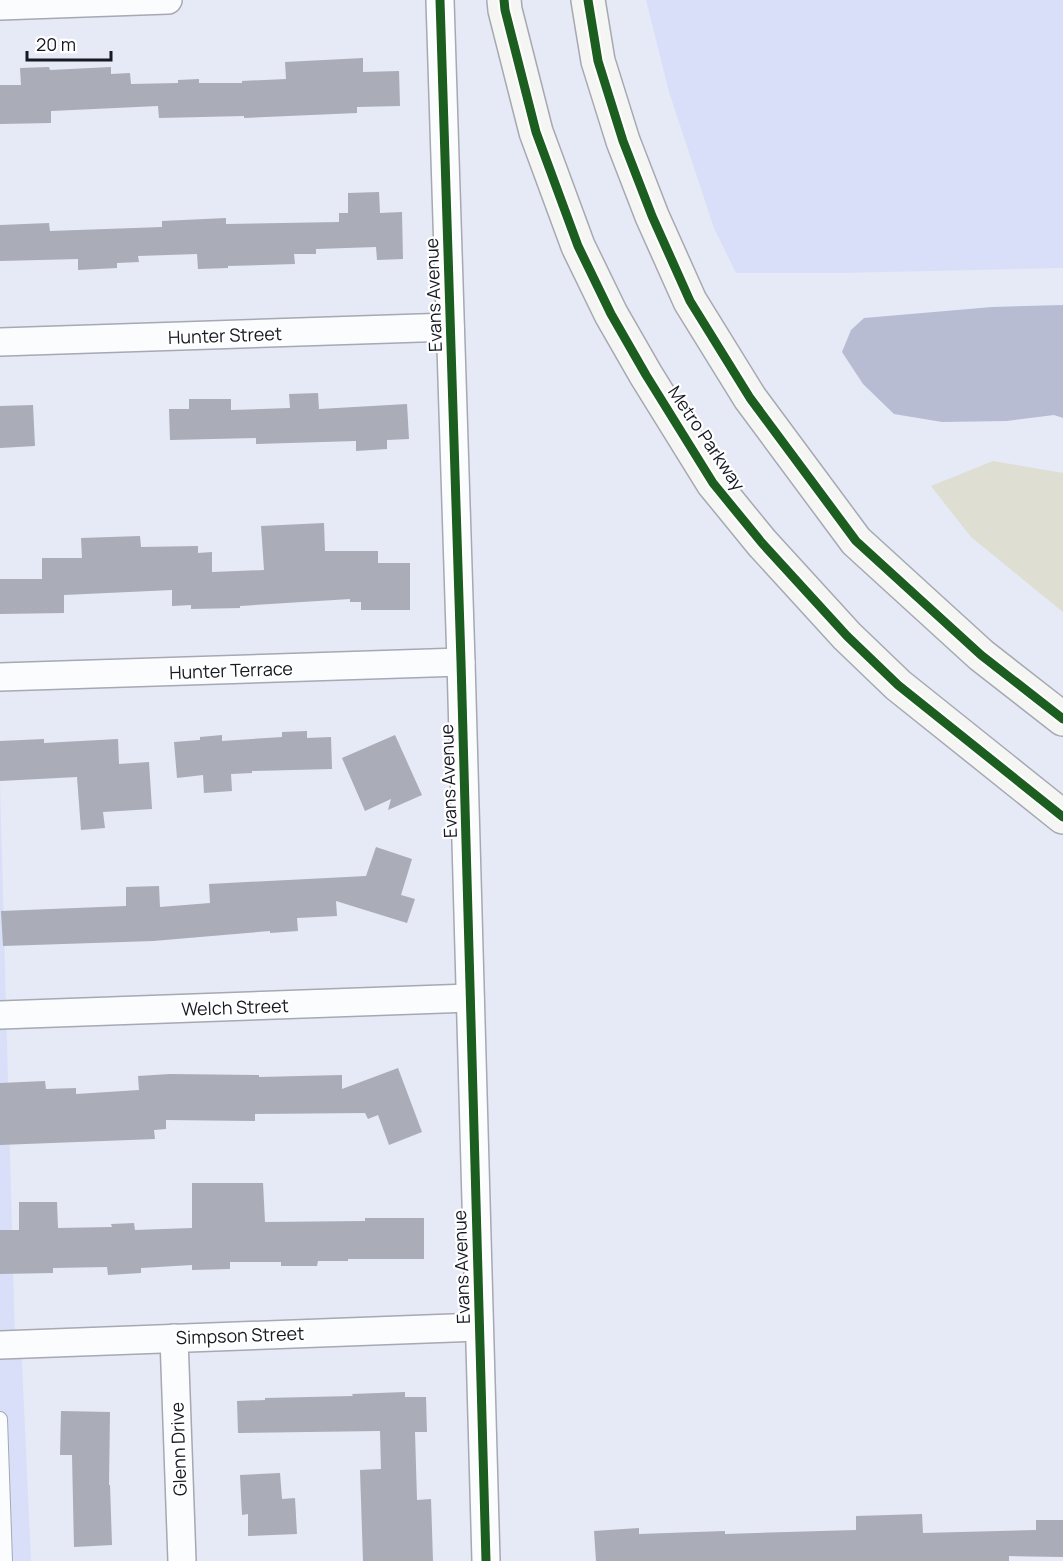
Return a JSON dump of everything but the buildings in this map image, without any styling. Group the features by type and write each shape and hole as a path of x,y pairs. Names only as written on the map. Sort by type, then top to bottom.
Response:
{"main road":[{"name":"Metro Parkway","path":"504,0 536,132 578,246 611,314 713,483 762,543 831,619 898,685 1063,817"},
{"path":"588,0 598,61 623,141 652,216 690,301 750,399 856,541 981,655 1063,719"}],"street":[{"path":"0,6 168,0"},
{"name":"Evans Avenue","path":"440,0 486,1561"},
{"name":"Hunter Street","path":"0,342 450,327"},
{"name":"Hunter Terrace","path":"0,677 461,662"},
{"name":"Welch Street","path":"0,1015 470,999"},
{"name":"Simpson Street","path":"0,1345 479,1327"},
{"name":"Glenn Drive","path":"174,1338 182,1561"}],"lane":[{"path":"0,1419 5,1561"}],"shaded area":[{"path":"646,0 1063,0 1063,268 736,273 714,228 669,92"},
{"path":"1063,305 1063,418 1054,415 1007,421 942,422 894,414 863,384 842,352 851,330 864,318 992,307"},
{"path":"993,461 1063,473 1063,612 971,537 931,486"},
{"path":"0,783 15,1341 21,1341 31,1561 0,1561"}],"cycle path":[{"path":"440,0 486,1561"},
{"path":"504,0 536,132 578,246 611,314 713,483 762,543 847,636 898,685 1063,817"},
{"path":"588,0 598,61 623,141 652,216 690,301 750,398 856,541 981,655 1063,719"}]}
